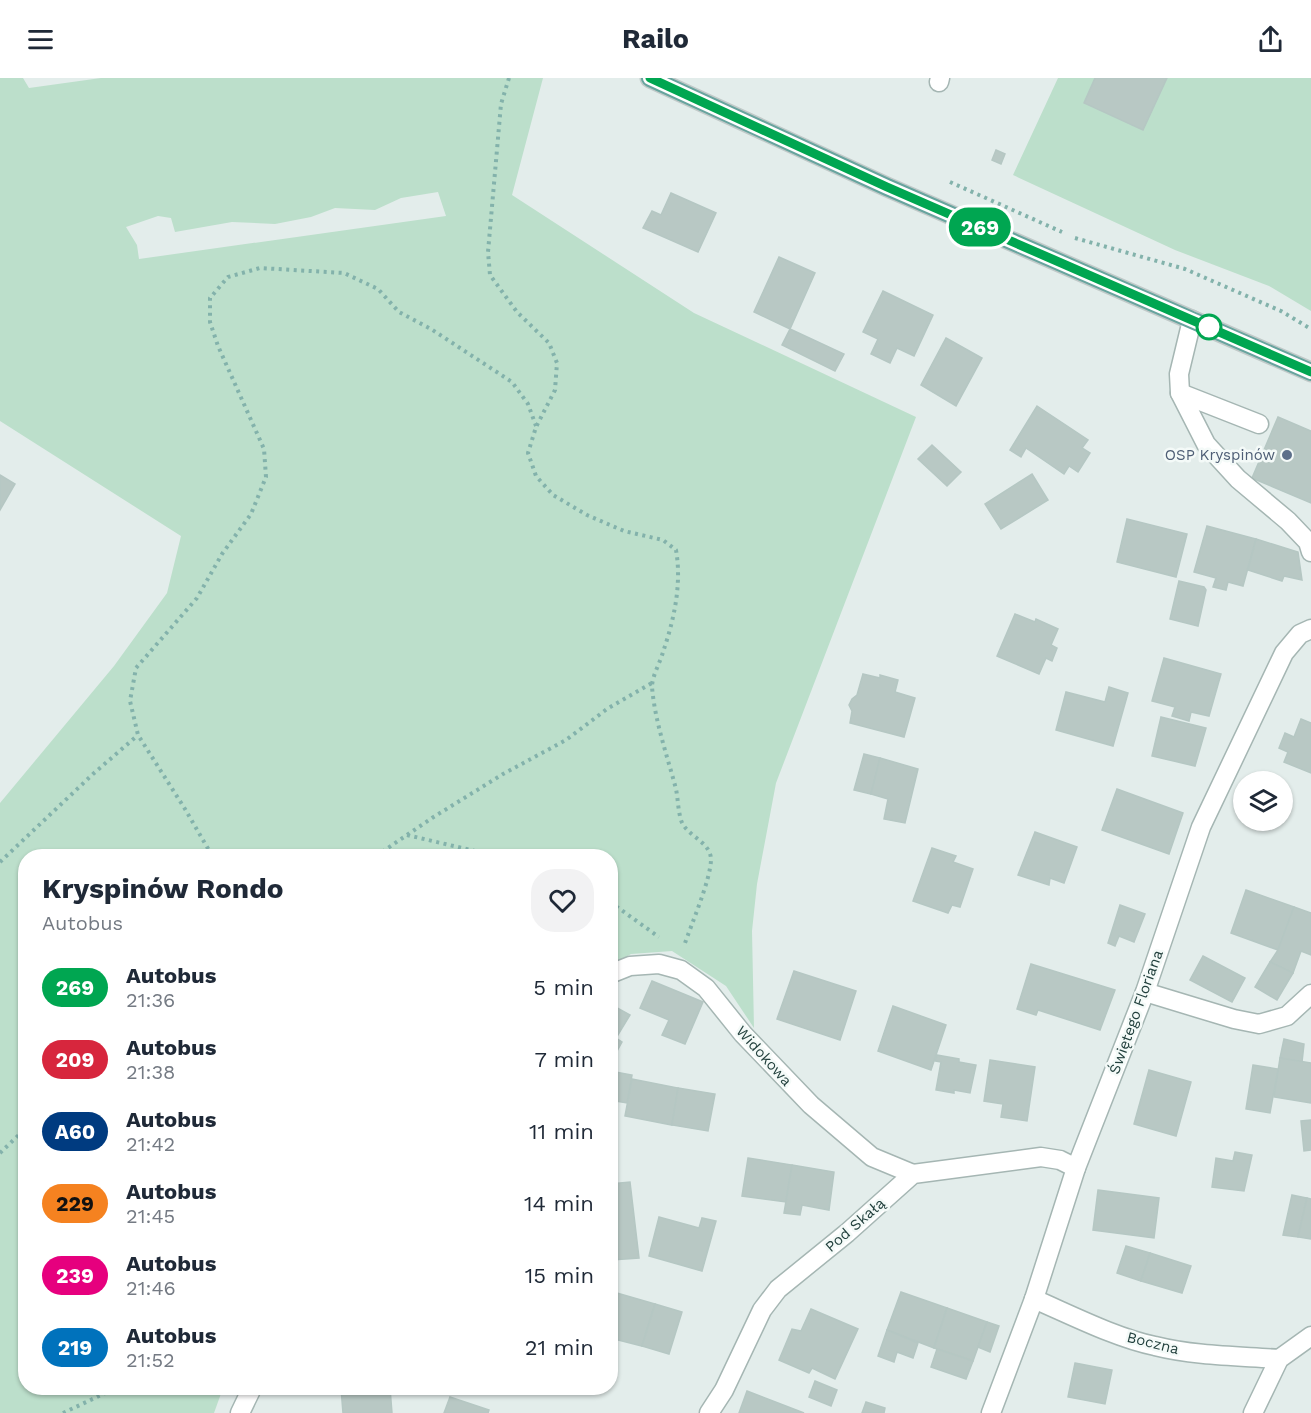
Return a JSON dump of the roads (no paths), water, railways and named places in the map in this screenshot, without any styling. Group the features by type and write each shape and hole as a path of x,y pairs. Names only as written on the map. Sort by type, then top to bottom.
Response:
{"main road":[{"path":"650,78 887,187 1311,372"}],"street":[{"path":"1192,320 1179,374 1180,393 1206,444 1238,479 1288,521 1308,542 1311,552"},
{"path":"1180,393 1259,424"},
{"name":"Świętego Floriana","path":"992,1413 1034,1299 1076,1168 1145,992 1201,827 1284,653 1300,634 1311,629"},
{"name":"Widokowa","path":"618,971 630,966 681,962 706,988 743,1034 802,1097 872,1158 914,1173"},
{"path":"1145,992 1234,1019 1259,1024 1287,1016 1311,994"},
{"path":"914,1173 1041,1157 1060,1160 1076,1168"},
{"name":"Pod Skałą","path":"709,1413 724,1390 762,1310 778,1289 847,1233 914,1173"},
{"name":"Boczna","path":"1034,1299 1102,1328 1154,1346 1206,1354 1279,1359"},
{"path":"1253,1413 1279,1359 1311,1336"},
{"path":"240,1413 249,1395"}],"place":[{"name":"OSP Kryspinów","path":"1287,455"}]}
